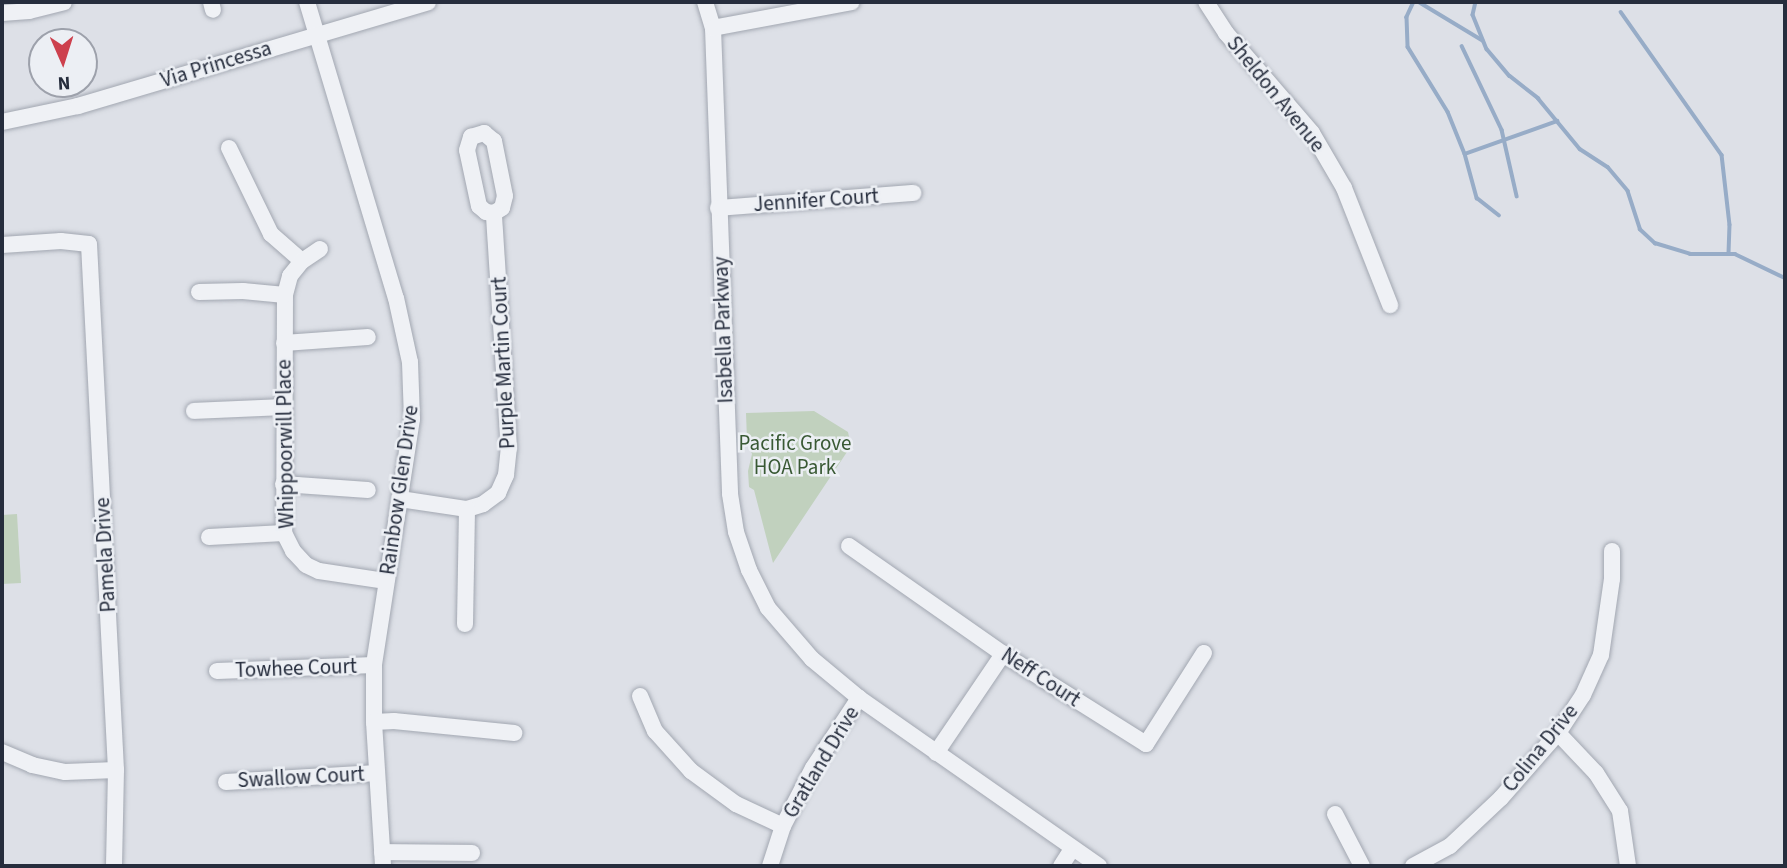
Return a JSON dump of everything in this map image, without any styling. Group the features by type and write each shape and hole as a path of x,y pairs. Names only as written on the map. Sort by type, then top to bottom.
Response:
{"street":[{"path":"2,13 64,2"},
{"name":"Rainbow Glen Drive","path":"307,2 406,340 412,419 374,666 374,722 382,859"},
{"name":"Via Princessa","path":"2,122 78,106 428,2"},
{"name":"Isabella Parkway","path":"705,2 713,28 727,454 736,532 749,569 768,608 812,659 859,698 1099,866"},
{"path":"713,28 852,2"},
{"name":"Sheldon Avenue","path":"1206,2 1226,33 1312,133 1344,188 1390,305"},
{"path":"229,148 271,234 302,261"},
{"name":"Jennifer Court","path":"718,208 913,193"},
{"name":"Purple Martin Court","path":"467,509 483,504 498,493 506,475 509,449 494,213"},
{"name":"Pamela Drive","path":"2,245 61,242 89,244 116,770 114,866"},
{"name":"Whippoorwill Place","path":"320,249 302,261 290,276 285,295 282,407 284,533 293,551 306,565 319,571 386,581"},
{"path":"199,292 243,291 285,295"},
{"path":"284,343 368,337"},
{"path":"194,411 282,407"},
{"path":"282,484 368,490"},
{"path":"400,499 467,509 465,624"},
{"path":"209,537 284,533"},
{"name":"Neff Court","path":"849,546 1003,654 1146,744 1204,653"},
{"name":"Colina Drive","path":"1413,866 1450,846 1501,798 1558,733 1583,695 1601,654 1612,579 1612,551"},
{"path":"936,753 1003,654"},
{"name":"Towhee Court","path":"217,671 374,666"},
{"path":"640,696 655,731 691,771 736,804 783,826"},
{"name":"Gratland Drive","path":"770,866 783,826 813,768 859,698"},
{"path":"374,722 394,721 514,733"},
{"path":"1558,733 1596,773 1620,811 1628,866"},
{"path":"2,752 32,765 65,772 116,770"},
{"name":"Swallow Court","path":"226,782 377,773"},
{"path":"1335,814 1362,866"},
{"path":"1061,866 1072,849"},
{"path":"382,859 472,853"}],"green space":[{"name":"Pacific Grove HOA Park","path":"814,411 848,432 851,446 773,563 754,490 749,487 748,471 752,454 747,440 746,413"},
{"path":"17,514 21,583 2,584 2,515"}],"waterway":[{"path":"1414,2 1407,17 1408,47 1448,112 1465,154 1557,121"},
{"path":"1419,2 1482,40"},
{"path":"1476,2 1473,15 1487,49 1510,76 1538,98 1580,149 1608,167 1628,191 1640,229 1655,243 1690,254 1735,254 1785,278"},
{"path":"1621,12 1722,155 1730,225 1729,253"},
{"path":"1462,46 1502,130 1517,196"},
{"path":"1465,154 1477,198 1499,215"}]}
